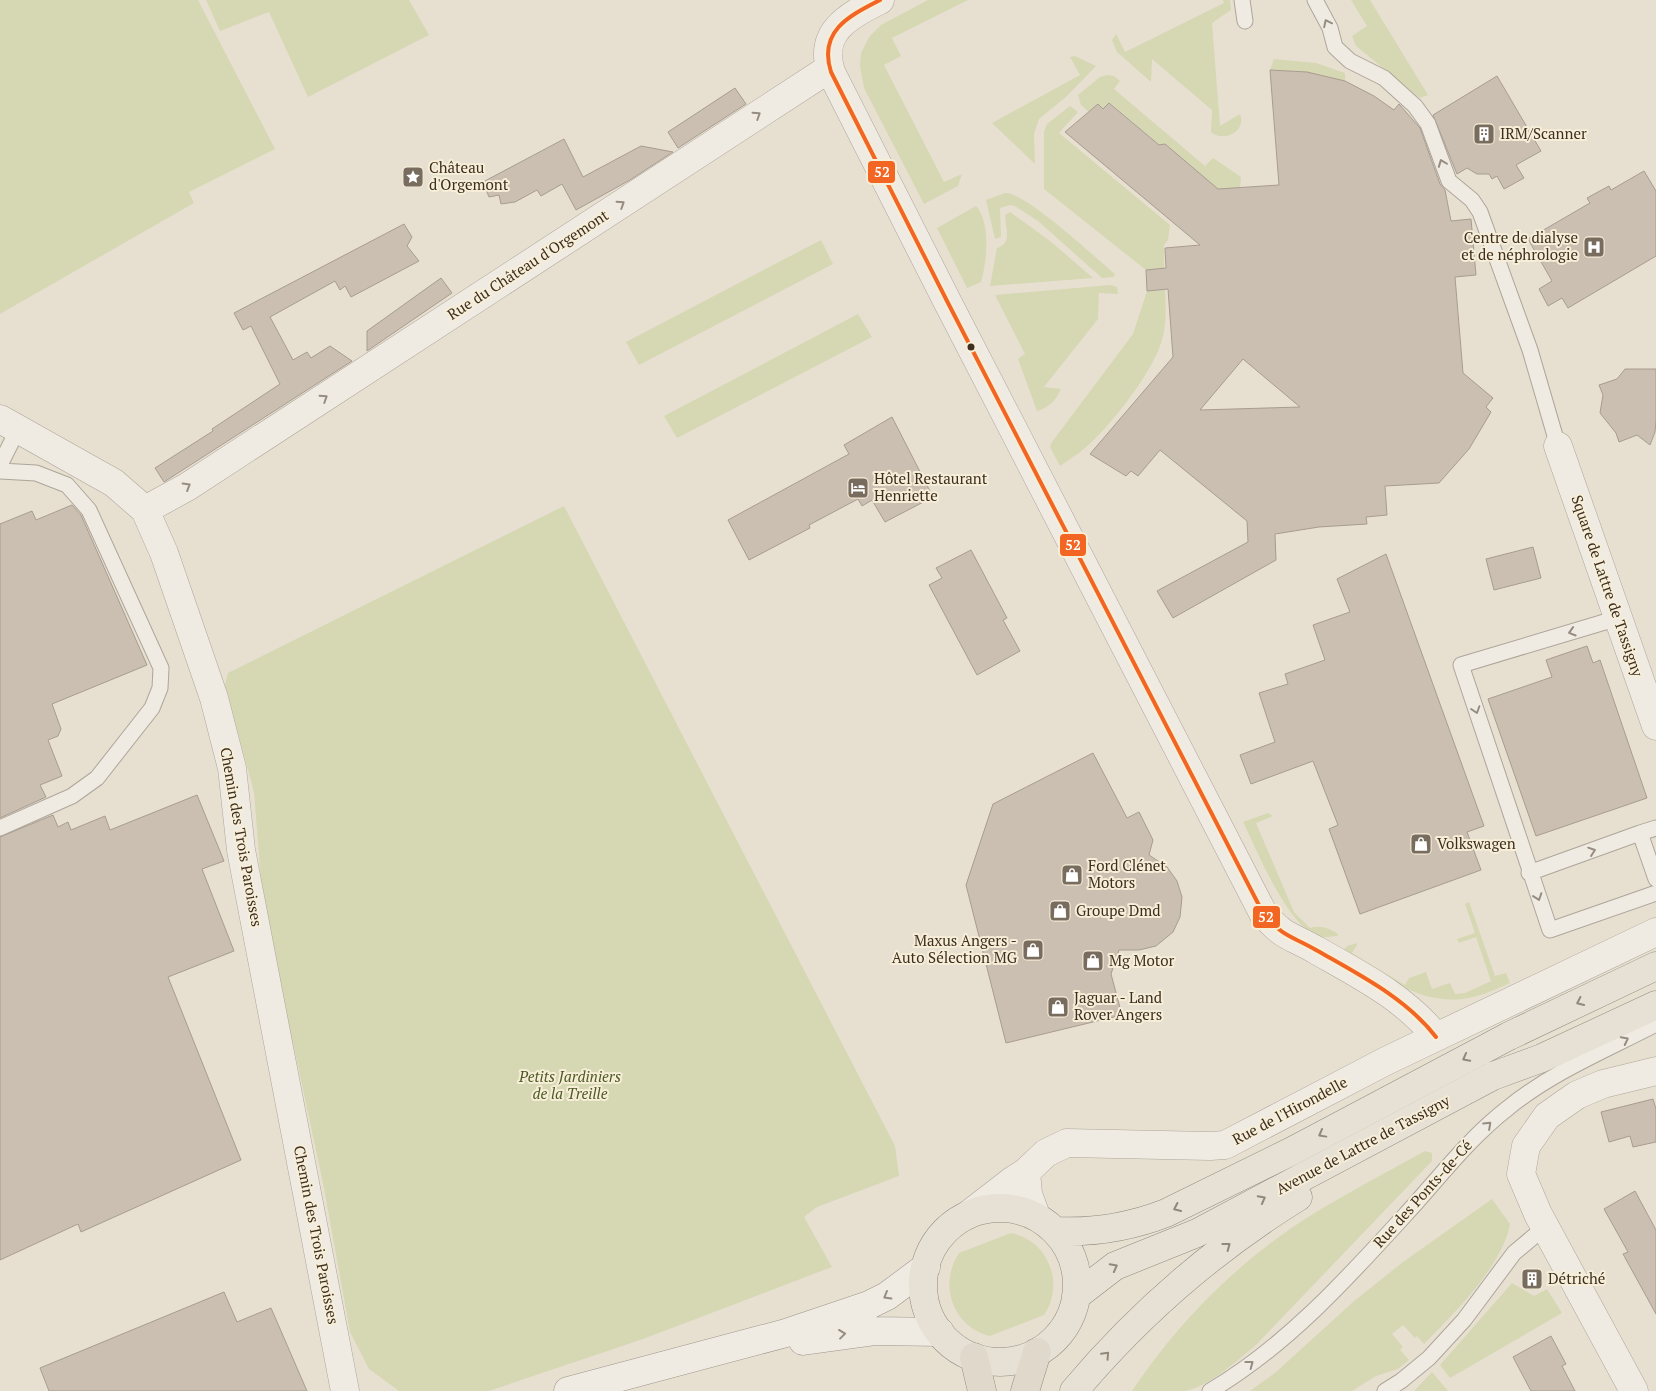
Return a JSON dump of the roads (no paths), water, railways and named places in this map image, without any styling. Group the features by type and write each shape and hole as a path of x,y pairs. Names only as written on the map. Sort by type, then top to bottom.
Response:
{"highway":[{"path":"1025,1391 1038,1352"},
{"path":"974,1357 982,1391"}],"main road":[{"path":"1045,1224 1066,1245 1073,1261 1077,1278 1072,1314 1063,1329 1052,1342 1038,1352 1011,1361 992,1361 974,1357 959,1349 940,1332 926,1305 924,1290 926,1267 934,1246 943,1234 968,1215 997,1208 1012,1208 1045,1224 1079,1232 1118,1228 1166,1213 1292,1151 1509,1036 1656,966"},
{"name":"Avenue de Lattre de Tassigny","path":"1076,1296 1115,1266 1197,1233 1493,1076 1542,1058 1656,1005"},
{"path":"1074,1391 1116,1344 1158,1303 1248,1231 1324,1182 1498,1089 1542,1058"}],"street":[{"path":"880,0 836,29 829,40 827,54 830,68 844,101 950,308 1263,913 1283,934 1314,949 1398,999 1421,1017 1436,1037"},
{"name":"Rue du Château d'Orgemont","path":"145,510 196,481 830,68"},
{"name":"Chemin des Trois Paroisses","path":"9,424 114,483 145,510 164,553 211,690 232,768 241,850 345,1391"},
{"name":"Square de Lattre de Tassigny","path":"1558,446 1656,726"},
{"name":"Rue de l'Hirondelle","path":"968,1215 1026,1172 1046,1153 1067,1143 1225,1145 1436,1037 1656,932"},
{"path":"1634,1391 1545,1227 1521,1174 1526,1146 1547,1116 1577,1095 1603,1084 1656,1071"},
{"path":"1026,1172 1028,1194 1045,1224"},
{"path":"568,1391 786,1333 869,1305 887,1296 926,1267"},
{"path":"608,1391 828,1336 876,1331 940,1332"},
{"name":"Chemin des Trois Paroisses","path":"336,1342 358,1391"}],"lane":[{"path":"1242,0 1245,21"},
{"path":"1315,0 1330,28 1335,47 1350,61 1384,78 1415,106 1428,124 1449,181 1472,200 1490,238 1508,287 1558,446"},
{"path":"0,465 9,424"},
{"path":"0,471 36,473 67,485 89,510 161,668 160,688 152,708 97,778 72,796 0,828"},
{"path":"1618,618 1461,665 1550,930 1656,893"},
{"path":"1530,873 1656,828"},
{"path":"1640,834 1656,879"},
{"name":"Rue des Ponts-de-Cé","path":"1210,1391 1247,1367 1291,1332 1379,1244 1467,1145 1507,1108 1548,1079 1656,1024"},
{"path":"1385,1391 1401,1381 1435,1352 1481,1299 1514,1252 1545,1227"}],"place":[{"name":"IRM/Scanner","path":"1484,134"},
{"name":"Château d'Orgemont","path":"413,177"},
{"name":"Centre de dialyse et de néphrologie","path":"1594,247"},
{"name":"Hôtel Restaurant Henriette","path":"858,488"},
{"name":"Volkswagen","path":"1421,844"},
{"name":"Ford Clénet Motors","path":"1072,875"},
{"name":"Groupe Dmd","path":"1060,911"},
{"name":"Maxus Angers - Auto Sélection MG","path":"1033,950"},
{"name":"Mg Motor","path":"1093,961"},
{"name":"Jaguar - Land Rover Angers","path":"1058,1007"},
{"name":"Détriché","path":"1532,1279"}],"park label":[{"name":"Petits Jardiniers de la Treille","path":"570,1086"}]}
